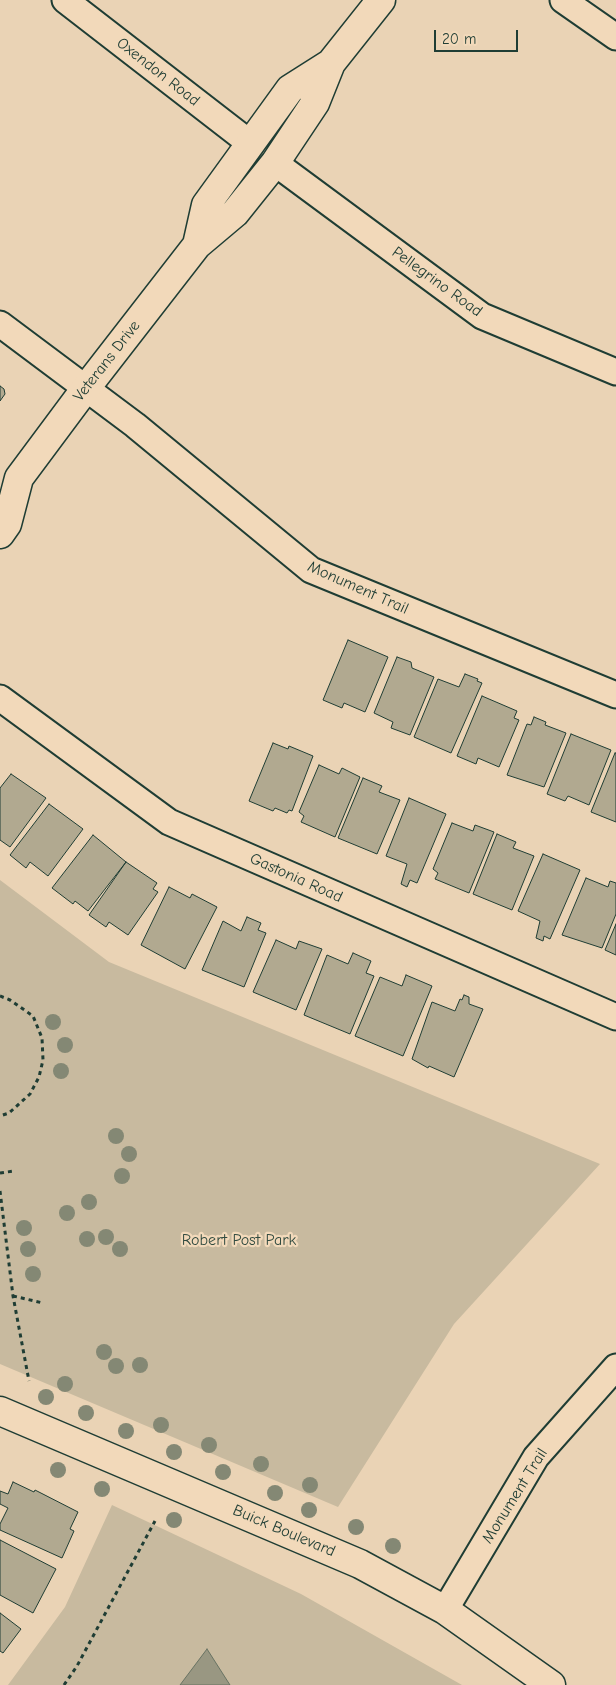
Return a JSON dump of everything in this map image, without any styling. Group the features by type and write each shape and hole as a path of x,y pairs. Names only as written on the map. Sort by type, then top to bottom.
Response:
{"street":[{"name":"Oxendon Road","path":"65,0 251,144"},
{"name":"Veterans Drive","path":"0,534 7,524 10,484 197,244 235,213 275,163 315,103 331,63 381,0"},
{"path":"563,0 616,37"},
{"name":"Veterans Drive","path":"197,244 206,204 290,89 331,63"},
{"name":"Pellegrino Road","path":"275,163 482,316 616,372"},
{"name":"Monument Trail","path":"0,324 135,425 310,570 616,695"},
{"name":"Gastonia Road","path":"0,698 169,822 616,1017"},
{"name":"Monument Trail","path":"445,1610 536,1457 616,1367"},
{"name":"Buick Boulevard","path":"0,1411 360,1564 445,1610 551,1685"}],"path":[{"path":"0,996 10,1000 33,1016 42,1038 43,1060 39,1077 30,1094 9,1113 0,1116"},
{"path":"0,1173 14,1171"},
{"path":"0,1191 13,1296 29,1381"},
{"path":"13,1296 43,1303"},
{"path":"64,1685 77,1666 155,1521"}],"green space":[{"name":"Robert Post Park","path":"0,880 109,962 600,1164 454,1324 338,1507 0,1364"},
{"path":"112,1505 301,1594 462,1685 8,1685 65,1607"}],"shaded area":[{"path":"207,1649 230,1685 180,1685"}],"building":[{"path":"0,386 4,389 5,394 0,401"},
{"path":"348,640 388,657 365,712 344,703 342,708 323,700"},
{"path":"397,657 411,662 412,668 434,677 410,735 391,728 393,722 374,713"},
{"path":"465,674 478,679 477,681 482,683 451,753 414,737 438,679 459,687"},
{"path":"482,696 517,711 514,718 519,720 499,767 478,758 476,764 457,756"},
{"path":"534,717 546,722 545,725 566,733 544,787 507,775 527,724 531,725"},
{"path":"571,734 611,750 589,805 568,796 565,801 547,794"},
{"path":"273,743 288,749 289,746 313,756 292,811 289,810 287,813 275,808 273,811 249,801"},
{"path":"616,753 616,822 591,812"},
{"path":"319,765 339,774 342,768 360,777 335,837 301,822 304,816 299,812"},
{"path":"11,774 46,798 10,847 0,840 0,788"},
{"path":"363,778 382,786 379,792 400,800 377,854 338,838"},
{"path":"409,798 446,814 417,883 410,880 407,887 401,884 407,864 386,856"},
{"path":"49,804 83,829 48,876 30,862 26,868 10,855"},
{"path":"452,823 473,831 475,825 494,832 469,893 435,879 438,873 433,869"},
{"path":"497,834 516,842 513,848 534,856 512,910 473,894"},
{"path":"93,835 126,862 88,911 75,901 73,904 52,888"},
{"path":"543,854 580,870 550,939 544,936 543,941 536,938 540,921 518,911"},
{"path":"126,862 157,883 153,889 158,892 128,935 109,922 106,927 89,915"},
{"path":"586,878 608,887 610,881 616,883 616,914 602,948 562,935"},
{"path":"169,887 190,898 192,894 217,907 185,969 141,945"},
{"path":"247,917 261,923 258,930 266,933 244,987 202,970 223,921 241,931"},
{"path":"616,924 616,955 605,950"},
{"path":"276,940 296,949 299,941 322,949 296,1010 253,992"},
{"path":"353,953 371,961 366,973 374,976 350,1034 304,1015 327,955 348,964"},
{"path":"406,975 432,986 403,1056 355,1036 380,977 402,986"},
{"path":"464,995 469,997 469,1004 483,1009 454,1077 429,1066 428,1068 412,1059 432,1002 455,1011 460,999 462,1000"},
{"path":"13,1482 34,1492 35,1490 78,1512 70,1529 74,1531 62,1558 0,1530 0,1524 8,1508 0,1504 0,1491 8,1494"},
{"path":"0,1540 56,1569 33,1613 0,1595"},
{"path":"0,1613 21,1629 3,1653 0,1651"}]}
